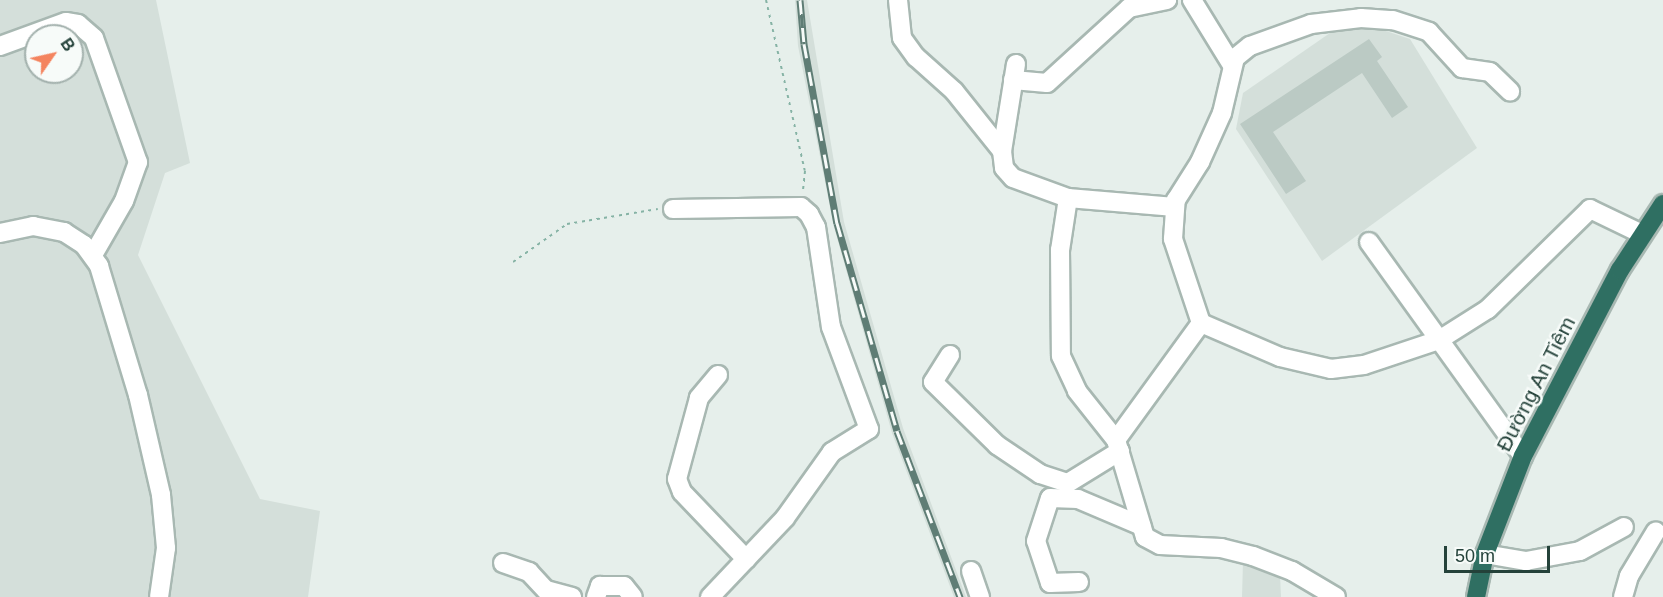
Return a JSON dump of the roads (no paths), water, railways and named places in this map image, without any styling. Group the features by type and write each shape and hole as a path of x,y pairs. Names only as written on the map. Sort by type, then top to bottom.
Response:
{"highway":[{"name":"Đường An Tiêm","path":"1476,597 1485,554 1523,456 1642,234 1663,204"}],"street":[{"path":"898,0 902,38 916,57 954,91 1002,151"},
{"path":"1167,0 1129,8 1047,83 1014,72 1002,151 1004,168 1013,178 1068,198 1175,207"},
{"path":"1192,0 1232,65"},
{"path":"1510,91 1490,72 1462,68 1428,32 1394,20 1361,18 1311,24 1250,46 1232,65 1222,113 1175,207 1173,239 1201,323 1280,357 1330,369 1364,365 1439,340 1488,309 1590,209 1642,234"},
{"path":"0,46 66,22 78,24 94,38 138,162 124,201 93,255"},
{"path":"1068,198 1059,250 1061,356 1077,391 1118,446 1145,537 1160,544 1221,548 1253,556 1292,571 1336,597"},
{"path":"673,209 801,207 816,227 831,327 869,429 832,452 785,518 710,597"},
{"path":"0,233 50,227 64,232 93,255 138,395 161,495 166,548 159,597"},
{"path":"1369,242 1523,456"},
{"path":"950,354 933,382 973,424 1040,474 1068,483 1076,480 1118,446 1201,323"},
{"path":"718,375 699,398 677,479 682,492 746,559"},
{"path":"1076,480 1078,499"},
{"path":"1079,582 1050,583 1036,541 1050,498 1078,499 1142,526"},
{"path":"1485,554 1526,561 1569,553 1624,527"},
{"path":"1623,597 1629,576 1656,531"},
{"path":"503,563 529,572 546,590 572,597"},
{"path":"971,571 980,597"},
{"path":"596,597 600,586 624,586 633,597"}],"railway":[{"path":"800,0 804,44 837,223 897,431 960,597"}]}
